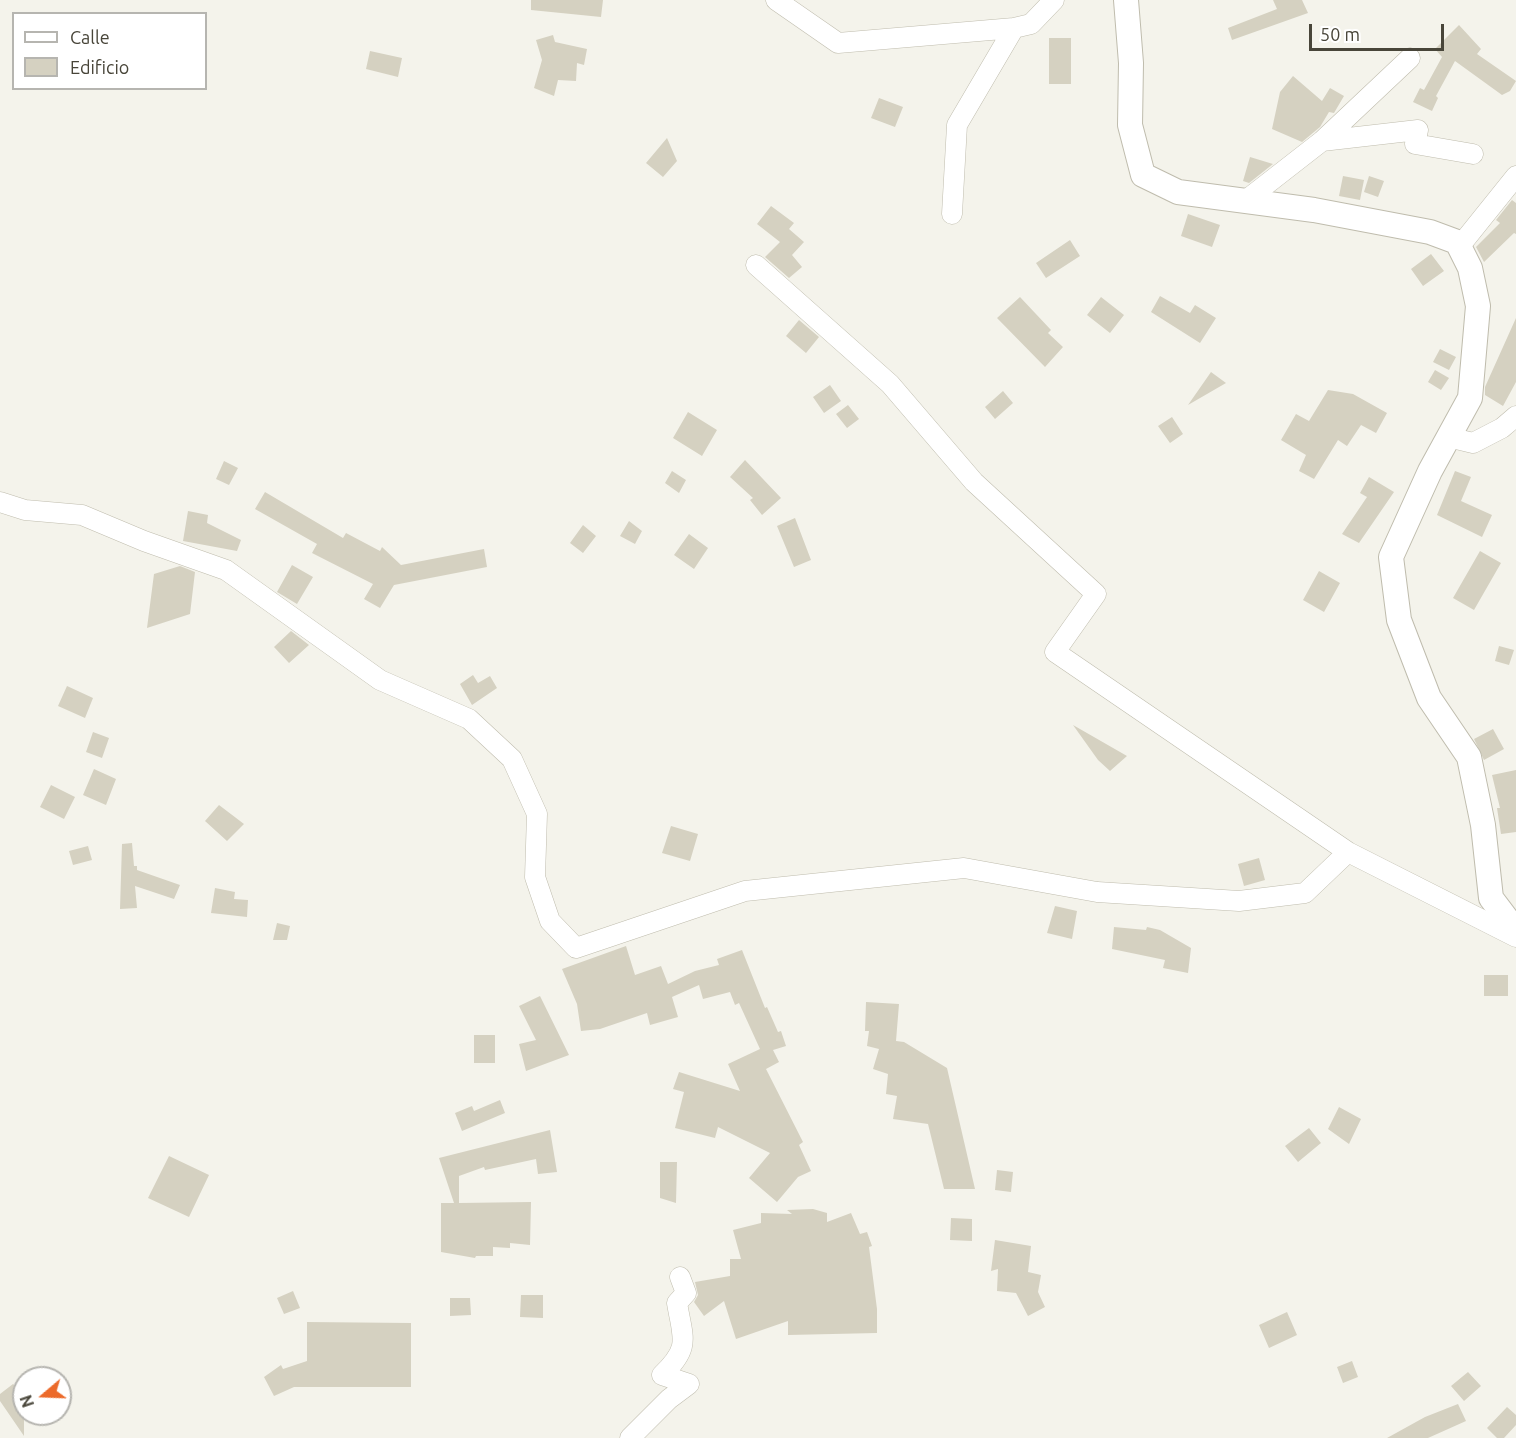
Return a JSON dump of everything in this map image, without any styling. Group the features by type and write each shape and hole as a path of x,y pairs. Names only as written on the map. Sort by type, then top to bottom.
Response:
{"street":[{"path":"776,0 838,43 1014,28 1031,24 1054,0"},
{"path":"1126,0 1131,63 1130,125 1143,175 1178,192 1314,210 1430,232 1457,242 1470,268 1478,306 1470,398 1430,471 1390,557 1399,620 1430,698 1469,757 1483,825 1491,898 1516,931"},
{"path":"952,214 957,125 1014,28"},
{"path":"1245,201 1322,141 1410,58"},
{"path":"1322,141 1418,130 1415,144 1473,154"},
{"path":"1460,247 1516,176"},
{"path":"756,265 890,384 974,482 1096,594 1055,652 1348,852 1516,937"},
{"path":"1448,437 1473,442 1502,428 1516,416"},
{"path":"0,502 25,510 82,515 144,541 226,570 380,680 469,719 512,759 537,814 535,878 550,921 576,948 745,891 964,868 1097,892 1239,902 1305,893 1348,852"},
{"path":"630,1438 669,1399 689,1384 663,1375 677,1361 684,1346 677,1303 686,1293 681,1277"}],"building":[{"path":"531,0 603,0 601,17 531,10"},
{"path":"1273,0 1302,0 1308,13 1232,40 1228,28 1277,9"},
{"path":"1459,25 1481,49 1477,54 1516,81 1510,91 1502,95 1455,61 1436,96 1438,98 1432,111 1413,102 1420,88 1424,90 1442,57 1435,49"},
{"path":"553,35 555,42 587,49 584,65 577,63 576,81 558,80 554,96 534,88 542,60 536,40"},
{"path":"1049,38 1071,38 1071,84 1049,84"},
{"path":"370,51 402,58 398,77 366,69"},
{"path":"1293,76 1322,101 1330,88 1344,96 1334,113 1329,112 1320,127 1302,142 1272,129 1280,92"},
{"path":"879,98 903,107 895,127 871,118"},
{"path":"667,138 677,161 663,177 646,163"},
{"path":"1250,157 1273,164 1249,183 1243,181"},
{"path":"1343,176 1364,180 1360,200 1339,196"},
{"path":"1369,176 1384,181 1378,197 1364,192"},
{"path":"1512,200 1516,203 1516,234 1514,233 1484,262 1476,247 1500,223 1496,220"},
{"path":"771,206 794,223 789,229 804,242 792,255 802,267 789,278 765,257 780,242 757,224"},
{"path":"1188,214 1220,225 1212,247 1181,236"},
{"path":"1070,240 1080,256 1046,278 1036,263"},
{"path":"1431,254 1444,271 1423,286 1411,269"},
{"path":"1160,296 1190,313 1195,305 1216,318 1200,343 1151,312"},
{"path":"1020,297 1051,330 1048,333 1063,347 1045,367 997,318"},
{"path":"1101,297 1124,315 1110,333 1087,315"},
{"path":"1516,318 1516,382 1503,406 1485,395 1485,387"},
{"path":"799,320 819,337 806,353 786,336"},
{"path":"1440,349 1456,357 1449,370 1433,362"},
{"path":"1435,370 1449,378 1441,390 1428,382"},
{"path":"1211,372 1226,383 1188,405"},
{"path":"830,385 841,401 824,413 813,397"},
{"path":"1328,390 1353,394 1387,413 1376,433 1361,425 1347,446 1338,440 1314,479 1299,471 1306,455 1281,440 1296,414 1309,421"},
{"path":"1003,391 1013,403 995,419 985,407"},
{"path":"848,405 859,419 847,428 836,414"},
{"path":"688,412 717,430 702,456 673,438"},
{"path":"1172,417 1183,434 1170,443 1158,426"},
{"path":"745,460 781,498 762,515 750,500 753,498 730,477"},
{"path":"224,461 238,468 229,485 216,479"},
{"path":"672,471 686,480 679,493 665,483"},
{"path":"1455,471 1471,477 1461,501 1492,515 1482,537 1437,515"},
{"path":"1369,477 1394,492 1359,543 1342,534 1367,497 1360,493"},
{"path":"265,492 343,538 346,533 380,551 382,547 401,565 484,549 487,567 394,585 380,608 364,599 373,584 312,553 317,544 255,509"},
{"path":"188,511 208,515 207,523 241,540 237,551 183,541"},
{"path":"795,518 811,560 794,567 777,526"},
{"path":"629,521 642,531 635,544 620,536"},
{"path":"583,525 596,536 583,553 570,543"},
{"path":"689,534 708,548 694,569 674,555"},
{"path":"1480,551 1501,563 1474,610 1453,598"},
{"path":"292,565 313,577 297,604 277,592"},
{"path":"180,566 195,572 190,614 147,628 154,574"},
{"path":"1319,571 1340,583 1324,612 1303,600"},
{"path":"291,631 309,645 289,663 274,647"},
{"path":"1499,646 1514,650 1509,665 1495,661"},
{"path":"473,675 478,683 490,676 497,688 472,705 460,684"},
{"path":"67,686 93,698 85,718 58,706"},
{"path":"1073,725 1127,756 1110,771 1098,760"},
{"path":"1493,729 1504,749 1484,760 1474,739"},
{"path":"93,732 109,738 102,758 86,752"},
{"path":"94,769 116,779 106,805 83,795"},
{"path":"1516,770 1516,832 1501,834 1497,808 1500,808 1492,775"},
{"path":"51,785 75,797 64,819 40,807"},
{"path":"219,805 244,824 227,841 205,821"},
{"path":"671,826 698,834 690,861 662,853"},
{"path":"132,843 134,866 137,866 137,870 180,885 174,899 135,886 137,908 120,909 122,844"},
{"path":"88,846 92,860 73,865 69,851"},
{"path":"1259,858 1265,880 1244,886 1238,864"},
{"path":"215,888 235,892 234,899 248,900 247,917 211,913"},
{"path":"1055,906 1077,911 1072,939 1047,933"},
{"path":"277,923 290,926 287,940 273,940"},
{"path":"1114,927 1146,930 1147,927 1160,930 1191,948 1188,973 1163,968 1165,960 1112,949"},
{"path":"626,946 635,975 661,966 668,984 695,971 719,965 717,959 742,950 765,1008 767,1007 778,1032 781,1031 786,1046 773,1050 779,1062 766,1069 803,1142 799,1145 811,1171 798,1177 777,1202 749,1178 770,1153 718,1127 715,1138 675,1128 684,1092 673,1089 679,1072 740,1091 728,1064 760,1049 739,1003 735,1005 730,992 703,999 699,985 672,997 678,1017 650,1025 647,1013 600,1029 581,1031 577,1004 562,969"},
{"path":"1484,975 1508,975 1508,996 1484,996"},
{"path":"540,996 569,1055 526,1071 519,1044 536,1040 519,1006"},
{"path":"866,1002 899,1004 896,1041 904,1042 947,1068 975,1189 944,1189 928,1124 893,1119 897,1096 886,1094 888,1074 873,1069 879,1049 867,1046 869,1031 865,1031"},
{"path":"474,1035 495,1035 495,1063 474,1063"},
{"path":"500,1100 505,1113 462,1131 455,1113 472,1106 474,1111"},
{"path":"1339,1107 1361,1119 1349,1144 1328,1129"},
{"path":"1309,1128 1321,1143 1298,1162 1285,1146"},
{"path":"550,1130 557,1172 538,1174 536,1159 485,1170 484,1167 459,1176 459,1203 531,1202 530,1245 510,1243 510,1248 493,1247 493,1256 476,1256 475,1258 441,1252 441,1203 454,1203 439,1158"},
{"path":"169,1156 209,1175 189,1217 148,1198"},
{"path":"660,1162 677,1162 676,1203 660,1198"},
{"path":"997,1170 1013,1172 1011,1192 995,1190"},
{"path":"813,1209 827,1213 827,1222 851,1213 860,1234 867,1232 872,1246 869,1247 877,1309 877,1333 788,1335 788,1321 736,1339 724,1301 704,1316 694,1302 698,1295 695,1282 730,1276 730,1259 741,1259 733,1230 761,1223 761,1213 792,1214 787,1210"},
{"path":"951,1218 972,1219 972,1241 950,1240"},
{"path":"995,1240 1031,1246 1028,1272 1041,1275 1038,1292 1045,1307 1028,1316 1016,1293 997,1291 998,1269 991,1271"},
{"path":"293,1291 300,1308 284,1314 277,1298"},
{"path":"521,1295 543,1295 543,1318 520,1317"},
{"path":"450,1298 470,1298 471,1315 450,1316"},
{"path":"1287,1312 1297,1335 1269,1348 1259,1325"},
{"path":"307,1322 411,1323 411,1387 294,1387 274,1396 264,1377 281,1365 283,1369 307,1361"},
{"path":"1352,1361 1358,1377 1343,1383 1337,1367"},
{"path":"1468,1372 1481,1386 1464,1401 1451,1386"},
{"path":"12,1385 12,1418 0,1401 0,1394"},
{"path":"1458,1404 1466,1421 1428,1438 1387,1438 1425,1417"},
{"path":"1507,1407 1516,1415 1516,1425 1504,1438 1497,1438 1487,1428"},
{"path":"17,1426 24,1426 24,1436"}]}
